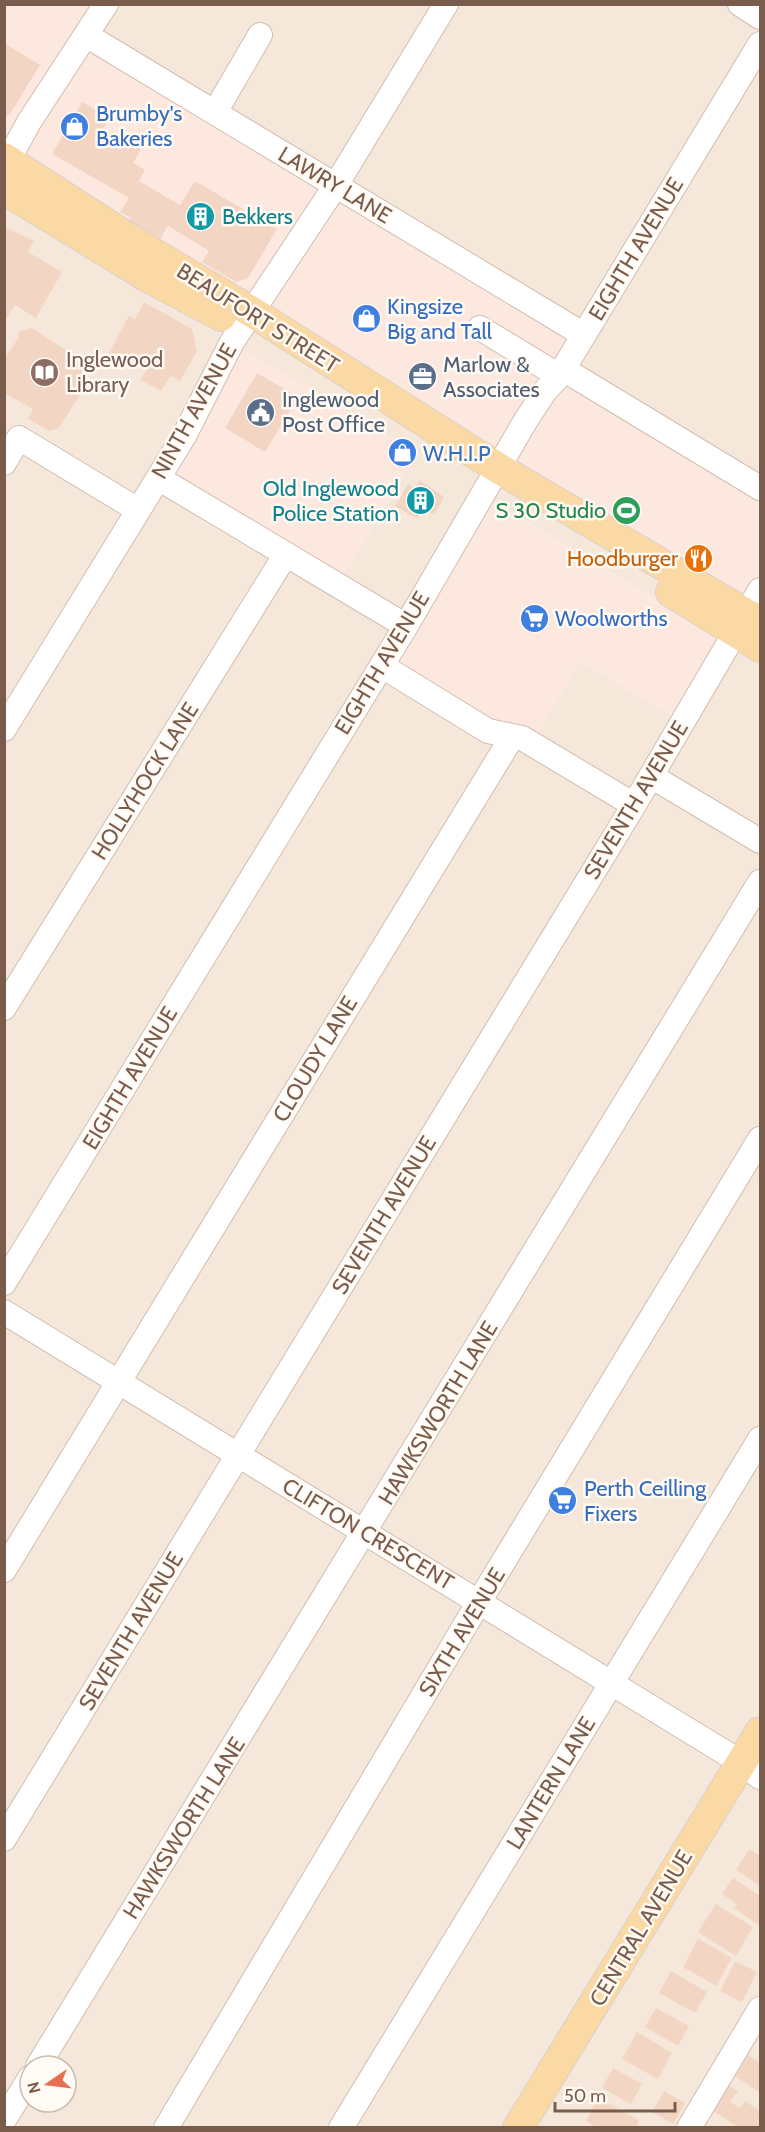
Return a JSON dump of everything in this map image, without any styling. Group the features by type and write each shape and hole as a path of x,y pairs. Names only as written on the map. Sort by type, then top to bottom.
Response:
{"main road":[{"name":"BEAUFORT STREET","path":"6,169 140,245 246,320 494,475 753,621"},
{"name":"CENTRAL AVENUE","path":"519,2127 751,1770 760,1732"}],"street":[{"path":"6,169 12,152 29,122 106,4"},
{"name":"NINTH AVENUE","path":"4,729 184,436 246,320 336,186 446,4"},
{"path":"740,4 760,17"},
{"name":"LAWRY LANE","path":"86,35 584,335"},
{"path":"215,112 260,35"},
{"name":"EIGHTH AVENUE","path":"4,1283 382,666 545,391 561,372 584,335 760,44"},
{"path":"480,328 561,372 760,488"},
{"path":"4,463 19,438 138,510"},
{"path":"158,478 406,626"},
{"name":"HOLLYHOCK LANE","path":"4,1008 286,555"},
{"name":"SEVENTH AVENUE","path":"4,1839 651,777 753,621"},
{"path":"382,666 488,731 522,738 634,805"},
{"name":"CLOUDY LANE","path":"4,1570 512,737"},
{"path":"651,777 760,841"},
{"name":"HAWKSWORTH LANE","path":"45,2054 760,882"},
{"name":"SIXTH AVENUE","path":"165,2127 479,1602 760,1139"},
{"name":"CLIFTON CRESCENT","path":"4,1312 751,1770"},
{"name":"LANTERN LANE","path":"341,2127 760,1440"},
{"path":"689,2127 760,2009"},
{"path":"4,2120 18,2097"}],"shaded area":[{"path":"4,5 106,5 87,35 584,335 564,369 760,488 760,607 294,323 260,298 5,147"},
{"path":"5,5 760,5 760,2127 5,2128"},
{"path":"232,342 418,453 338,585 158,478"},
{"path":"482,494 729,643 683,723 580,662 531,743 382,666"}],"building":[{"path":"4,43 40,65 10,114 4,118"},
{"path":"82,102 110,118 98,137 106,142 112,132 141,149 133,163 145,170 139,181 180,205 195,181 277,229 248,278 236,282 202,262 209,251 168,226 159,241 129,223 131,218 120,212 129,198 52,154"},
{"path":"4,228 34,241 28,252 62,272 36,318 15,305 7,318 4,316"},
{"path":"144,302 192,329 197,351 180,381 171,376 161,391 141,380 149,365 132,357 125,367 106,358 129,316 135,319"},
{"name":"Inglewood Library","path":"32,328 83,361 88,382 59,428 50,431 28,419 33,409 4,393 4,359 19,337 18,332"},
{"name":"Inglewood Post Office","path":"257,373 298,397 265,452 225,428"},
{"name":"Old Inglewood Police Station","path":"420,480 444,497 434,515 423,508 417,519 395,506 408,484 415,488"},
{"path":"749,1849 760,1856 760,1886 736,1870"},
{"path":"733,1878 760,1896 760,1926 734,1908 737,1904 722,1894"},
{"path":"716,1904 753,1927 736,1956 698,1932"},
{"path":"698,1939 732,1958 716,1986 683,1967"},
{"path":"735,1961 757,1972 742,2002 720,1991"},
{"path":"671,1971 707,1992 695,2013 659,1993"},
{"path":"656,2008 689,2026 678,2046 645,2027"},
{"path":"637,2032 672,2053 658,2079 622,2059"},
{"path":"748,2055 760,2063 760,2093 735,2076"},
{"path":"613,2068 642,2084 631,2104 602,2088"},
{"path":"722,2081 738,2091 730,2102 740,2108 745,2101 760,2111 760,2128 739,2128 706,2106"},
{"path":"664,2091 685,2103 673,2124 652,2112"},
{"path":"598,2098 639,2120 636,2128 598,2128 586,2121"}],"place":[{"name":"Brumby's Bakeries","path":"75,126"},
{"name":"Bekkers","path":"201,216"},
{"name":"Kingsize Big and Tall","path":"366,319"},
{"name":"Inglewood Library","path":"45,372"},
{"name":"Marlow & Associates","path":"422,377"},
{"name":"Inglewood Post Office","path":"261,412"},
{"name":"W.H.I.P","path":"402,453"},
{"name":"Old Inglewood Police Station","path":"420,501"},
{"name":"S 30 Studio","path":"627,510"},
{"name":"Hoodburger","path":"699,558"},
{"name":"Woolworths","path":"534,618"},
{"name":"Perth Ceilling Fixers","path":"563,1501"}]}
